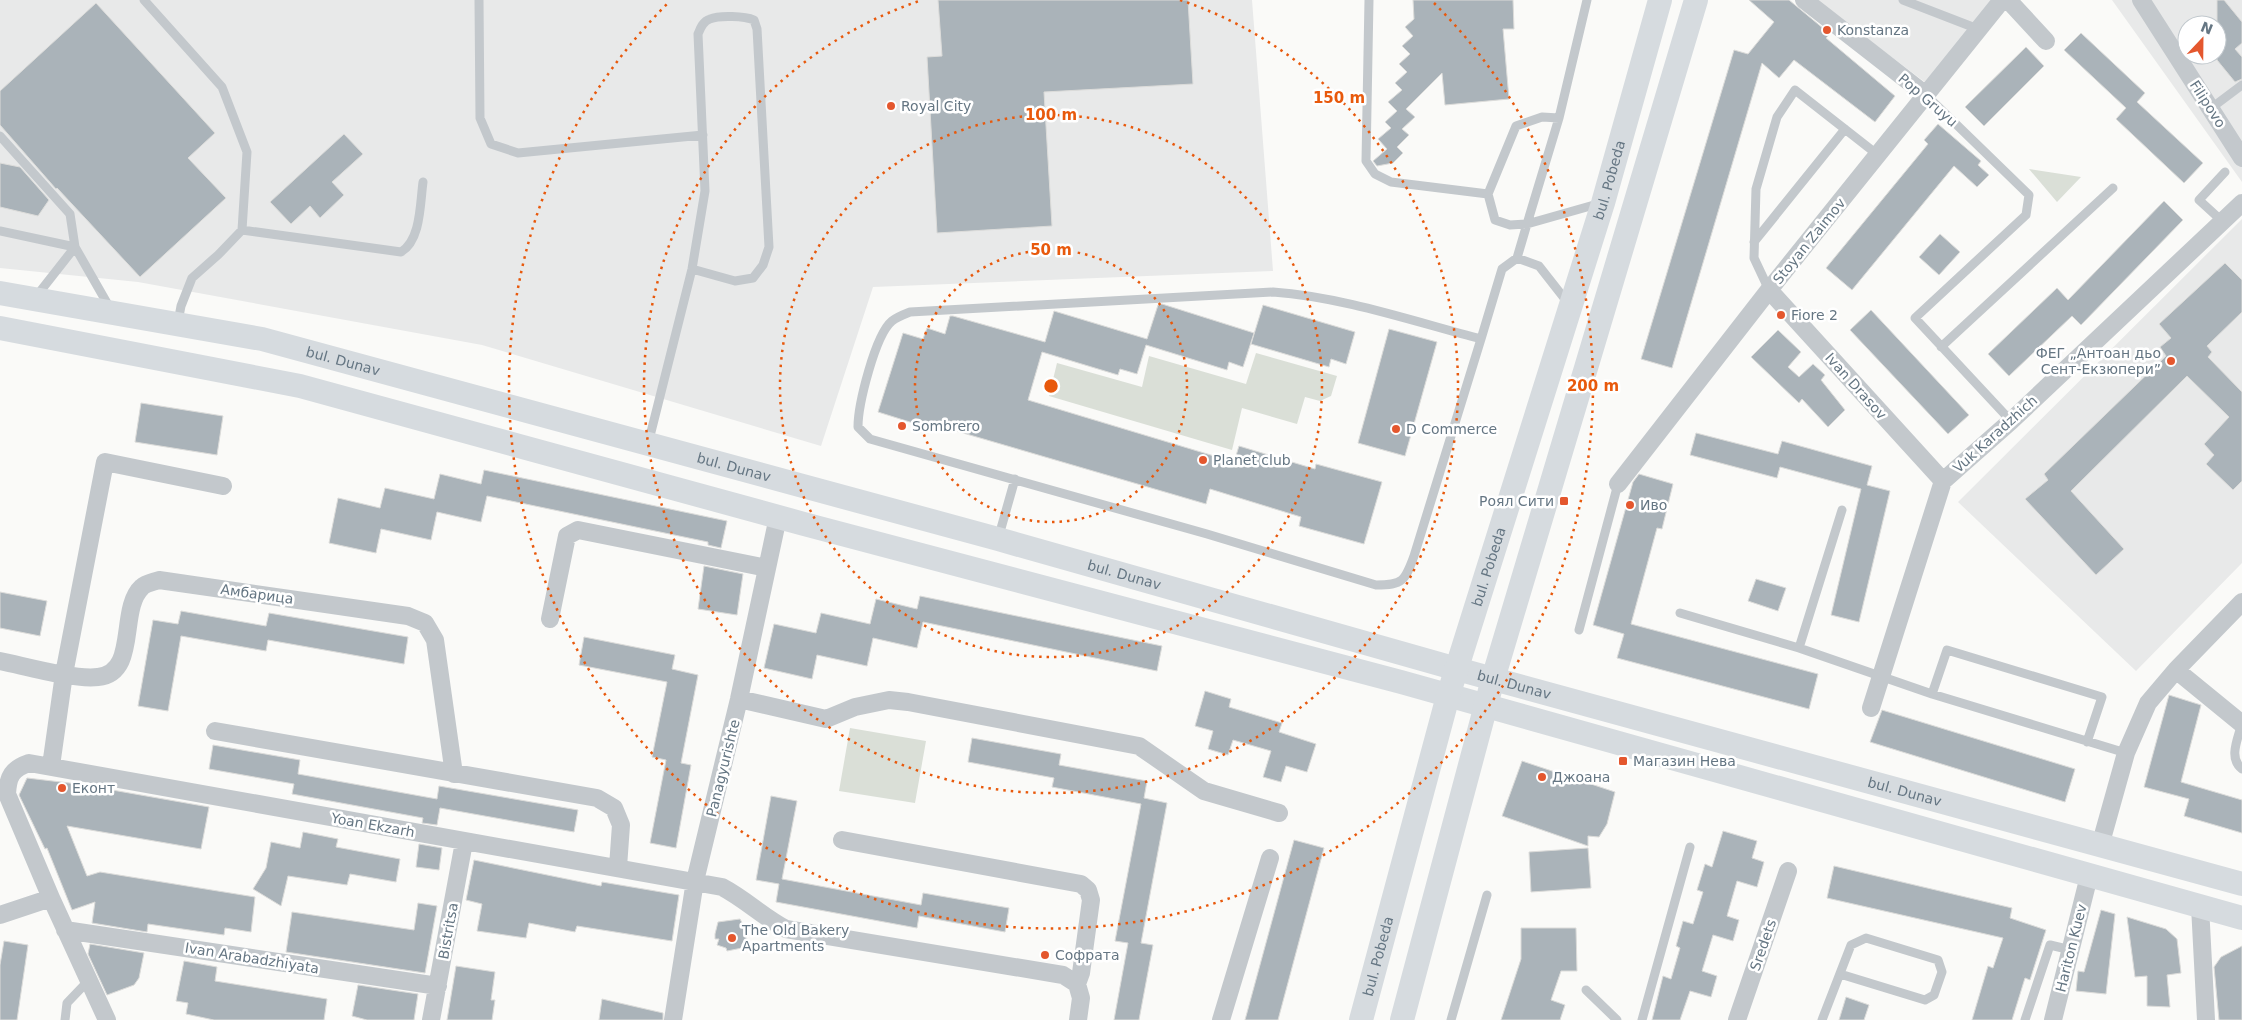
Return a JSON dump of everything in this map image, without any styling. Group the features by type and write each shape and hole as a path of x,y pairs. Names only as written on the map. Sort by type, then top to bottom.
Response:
{"main road":[{"name":"bul. Pobeda","path":"1362,1020 1448,696 1603,203 1660,0"},
{"path":"1402,1020 1493,679 1696,0"},
{"name":"bul. Dunav","path":"0,293 262,339 998,539 1493,679 2242,884"},
{"name":"bul. Dunav","path":"0,328 300,386 1486,706 2242,918"}],"street":[{"name":"Pop Gruyu","path":"1804,0 1926,95"},
{"name":"Stoyan Zaimov","path":"1618,484 1769,290 2002,0"},
{"path":"2008,0 2046,41"},
{"name":"Filipovo","path":"2141,0 2242,158"},
{"name":"Vuk Karadzhich","path":"1872,708 1943,481 2011,421 2242,203"},
{"name":"Ivan Drasov","path":"1769,290 1943,481"},
{"path":"51,766 64,674 105,462 223,486"},
{"name":"Panagyurishte","path":"673,1020 695,881 739,699 778,516"},
{"path":"550,618 567,536 578,530 767,568"},
{"name":"Амбарица","path":"0,661 64,674 99,678 114,672 123,657 132,602 142,586 160,580 408,616 425,623 435,640 454,774"},
{"path":"2100,846 2126,754 2148,703 2176,670 2242,602"},
{"path":"2176,670 2242,724"},
{"path":"739,699 826,719 855,707 889,700 908,702 1139,746 1204,791 1279,813"},
{"path":"215,731 597,798 614,808 621,825 618,867"},
{"name":"Yoan Ekzarh","path":"4,793 8,780 15,768 29,763 51,766 464,842 695,881 722,887 738,896 770,921 786,929 1064,975 1077,984"},
{"path":"4,793 106,1020"},
{"path":"842,840 1082,884 1088,890 1091,900 1081,973 1077,984 1080,998 1078,1020"},
{"name":"Bistritsa","path":"431,1020 464,842"},
{"path":"1221,1020 1270,858"},
{"name":"Sredets","path":"1737,1020 1788,871"},
{"name":"Hariton Kuev","path":"2053,1020 2089,876"},
{"path":"0,915 51,898"},
{"path":"2200,906 2206,1020"},
{"name":"Ivan Arabadzhiyata","path":"66,930 438,986"}],"lane":[{"path":"144,0 222,87 247,152 242,230 192,278 181,306 177,325"},
{"path":"479,0 480,118 491,144 518,153 703,135"},
{"path":"1369,0 1366,161 1375,174 1391,182 1488,194"},
{"path":"1481,339 1371,309 1300,294 1272,292 910,312 892,321 881,337 858,409 858,428 870,439 1015,479 1376,585 1396,585 1406,577 1414,556 1481,339 1502,269 1517,258 1559,118 1587,0"},
{"path":"1903,0 1978,29"},
{"path":"648,445 692,269 705,191 698,34 702,25 710,19 746,16 754,20 757,29 769,247 763,265 753,278 736,281 692,269"},
{"path":"2210,109 2242,85"},
{"path":"1769,290 1754,258 1756,190 1777,116 1795,90 1878,155"},
{"name":"Pop Gruyu","path":"1926,95 2029,195 2026,215 1915,318 1942,347"},
{"path":"1559,118 1542,118 1516,126 1488,194 1495,220 1510,225 1527,224 1603,203"},
{"path":"1754,242 1845,129"},
{"path":"0,136 70,214 75,247 112,312"},
{"path":"2222,221 2199,200 2225,172"},
{"path":"242,230 401,252 410,247 414,236 424,182"},
{"path":"2011,421 1942,347 2113,188"},
{"path":"0,232 75,247"},
{"path":"34,299 75,247"},
{"path":"1517,258 1540,266 1570,305"},
{"path":"998,539 1015,479"},
{"path":"1579,630 1618,484"},
{"path":"1799,648 1842,510"},
{"path":"1680,613 1799,648 1932,694 2126,754"},
{"path":"1932,694 1948,650 2102,697 2087,742"},
{"path":"2242,724 2234,756 2236,763 2242,769"},
{"path":"1642,1020 1690,847"},
{"path":"1450,1020 1487,894"},
{"path":"1822,1020 1851,945 1866,938 1938,960 1942,972 1934,995 1925,1000 1840,974"},
{"path":"2025,1020 2050,945 2070,950"},
{"path":"65,1020 67,1003 89,980"},
{"path":"1586,990 1617,1020"}],"shaded area":[{"path":"0,0 1252,0 1273,271 873,287 821,446 482,345 138,282 0,268"},
{"path":"1816,0 2013,0 1938,92"},
{"path":"2112,0 2242,0 2242,182"},
{"path":"2029,169 2081,177 2057,202"},
{"name":"ФЕГ „Антоан дьо Сент-Екзюпери”","path":"2242,219 2242,563 2136,671 1958,502"},
{"path":"1256,353 1337,376 1331,396 1320,401 1305,397 1297,424 1242,408 1232,450 1049,396 1057,363 1142,387 1149,356 1246,384"},
{"path":"850,728 926,741 915,803 839,791"}],"building":[{"path":"938,0 1188,0 1193,84 1044,92 1052,226 937,233 927,57 942,56"},
{"path":"1413,0 1513,0 1514,29 1503,29 1509,99 1445,105 1442,73 1406,109 1415,117 1402,129 1409,135 1397,147 1403,153 1393,163 1377,166 1373,161 1387,149 1378,139 1391,128 1385,122 1397,111 1388,102 1402,90 1395,83 1407,72 1399,64 1410,54 1402,46 1413,36 1405,27 1414,19"},
{"path":"1749,0 1789,0 1830,34 1826,38 1895,96 1875,122 1794,60 1779,78 1762,63 1672,368 1641,359 1734,50 1748,54 1774,22"},
{"path":"2217,0 2224,0 2242,22 2242,43 2235,49 2242,57 2242,79 2235,82 2221,65 2227,65 2227,15 2217,15"},
{"path":"96,3 215,133 188,158 226,198 140,277 56,189 0,125 0,91"},
{"path":"2081,33 2145,93 2137,102 2203,163 2184,183 2116,119 2126,108 2064,50"},
{"path":"2026,47 2044,66 1984,126 1965,107"},
{"path":"1938,124 1981,161 1978,165 1989,175 1977,187 1954,166 1852,290 1826,268 1928,144 1924,140"},
{"path":"344,134 363,154 332,182 344,195 320,218 310,206 291,224 270,202"},
{"path":"0,163 20,167 49,200 38,216 0,207"},
{"path":"2164,201 2183,220 2081,325 2072,316 2009,376 1988,354 2057,288 2068,300"},
{"path":"1940,234 1960,252 1939,275 1919,257"},
{"path":"2225,263 2242,280 2242,312 2207,346 2212,352 2208,357 2242,392 2242,481 2233,490 2206,464 2214,455 2204,444 2229,417 2187,376 2071,491 2124,549 2096,575 2025,499 2048,480 2044,474 2166,356 2160,347 2171,338 2159,324"},
{"path":"1162,304 1254,333 1243,367 1229,362 1227,370 1146,345 1137,374 1120,369 1118,375 1042,352 1028,400 1234,462 1239,446 1315,469 1316,464 1382,482 1364,544 1299,526 1301,517 1210,489 1206,504 915,419 913,423 878,412 903,333 923,339 927,328 945,334 950,316 953,316 1045,342 1054,311 1147,339 1158,305"},
{"path":"1263,305 1355,332 1346,364 1331,359 1329,367 1251,344"},
{"path":"1871,310 1969,415 1948,434 1850,330"},
{"path":"1389,329 1437,342 1405,456 1358,443"},
{"path":"1778,330 1801,352 1788,367 1799,377 1813,364 1825,375 1821,380 1845,410 1828,427 1802,399 1799,403 1751,357"},
{"path":"141,403 223,416 217,455 135,442"},
{"path":"1696,433 1778,454 1782,441 1872,466 1867,485 1890,491 1859,622 1831,615 1861,489 1780,467 1777,478 1690,455"},
{"path":"484,470 727,521 721,548 708,545 708,542 487,496 481,522 437,512 431,540 381,529 376,553 329,543 338,498 380,508 385,488 434,499 440,474 481,484"},
{"path":"1639,474 1673,484 1662,529 1657,528 1631,624 1818,674 1809,709 1617,658 1624,634 1593,625 1633,482"},
{"path":"704,566 743,574 737,615 698,609"},
{"path":"1756,579 1786,588 1778,611 1748,601"},
{"path":"0,592 47,601 40,636 0,628"},
{"path":"920,596 1162,646 1157,671 923,622 917,648 873,638 867,666 817,655 812,679 764,668 774,624 816,633 821,613 870,624 876,599 917,609"},
{"path":"181,611 266,626 269,613 408,637 404,664 268,640 266,651 181,636 168,711 138,706 153,620 178,624"},
{"path":"584,637 675,655 672,669 698,675 681,763 691,765 676,848 650,843 666,760 652,757 667,682 579,665"},
{"path":"1205,691 1231,699 1229,707 1282,723 1279,732 1316,744 1307,772 1286,766 1281,782 1263,777 1271,751 1233,740 1228,755 1208,749 1213,731 1195,726"},
{"path":"2169,695 2201,705 2181,782 2242,800 2242,833 2184,816 2189,799 2144,787"},
{"path":"1882,710 2075,769 2065,802 1870,742"},
{"path":"972,738 1061,754 1059,765 1147,781 1144,798 1167,803 1141,943 1153,945 1139,1020 1114,1020 1128,943 1115,941 1141,804 1052,787 1054,778 968,762"},
{"path":"213,745 300,760 298,774 437,799 439,786 578,810 574,832 440,808 437,825 422,823 423,818 292,794 294,784 209,769"},
{"path":"1522,761 1615,792 1607,824 1599,837 1588,836 1588,846 1502,816"},
{"path":"27,778 78,784 209,807 201,849 67,826 87,876 100,872 255,897 251,932 225,928 224,935 148,924 147,932 92,923 95,902 72,910 47,848 45,849 19,795"},
{"path":"771,796 797,801 782,879 921,905 923,893 1009,908 1005,932 919,916 917,928 776,902 779,884 756,880"},
{"path":"1723,831 1757,841 1752,858 1764,862 1757,887 1737,881 1727,916 1739,920 1733,941 1713,935 1702,971 1717,976 1711,997 1690,991 1680,1020 1652,1020 1663,976 1671,979 1680,948 1676,946 1683,921 1693,924 1703,892 1697,890 1705,864 1712,867"},
{"path":"303,832 338,839 336,847 400,859 396,882 350,874 347,885 288,876 281,906 253,889 266,868 271,842 300,848"},
{"path":"1294,840 1324,848 1278,1020 1245,1020"},
{"path":"419,844 442,848 439,870 416,867"},
{"path":"1588,848 1591,888 1531,892 1529,852"},
{"path":"474,860 601,886 602,882 679,895 672,941 577,926 575,932 529,923 526,938 477,931 482,904 466,900"},
{"path":"1834,866 2012,908 2010,918 2046,930 2030,980 2025,978 2012,1020 1972,1020 1988,966 1993,968 2003,938 1827,898"},
{"path":"418,903 437,906 425,973 286,952 292,912 414,930"},
{"path":"2101,910 2115,914 2106,994 2076,991 2078,971 2084,972"},
{"path":"2127,917 2166,929 2177,939 2181,973 2167,975 2170,1007 2147,1006 2147,976 2135,977"},
{"path":"740,919 748,934 745,936 748,940 742,944 742,948 727,951 726,948 717,945 719,939 715,939 715,934 718,922"},
{"path":"1521,928 1576,928 1577,971 1561,971 1551,1000 1565,1005 1560,1020 1501,1020 1521,959"},
{"path":"4,941 28,945 17,1020 0,1020 0,965"},
{"path":"90,944 144,953 139,978 134,985 107,995 88,954"},
{"path":"2242,946 2242,1020 2219,1020 2214,967 2221,957"},
{"path":"184,961 217,967 215,981 327,999 324,1020 214,1020 186,1014 188,1003 176,1001"},
{"path":"456,966 495,972 491,1000 495,1000 492,1020 447,1020"},
{"path":"358,985 418,994 414,1020 367,1020 352,1016"},
{"path":"1846,997 1869,1005 1864,1020 1839,1020"},
{"path":"602,999 663,1013 663,1020 599,1020"}],"place":[{"name":"Konstanza","path":"1827,30"},
{"name":"Royal City","path":"891,106"},
{"name":"Fiore 2","path":"1781,315"},
{"name":"ФЕГ „Антоан дьо Сент-Екзюпери”","path":"2171,361"},
{"name":"Sombrero","path":"902,426"},
{"name":"D Commerce","path":"1396,429"},
{"name":"Planet club","path":"1203,460"},
{"name":"Роял Сити","path":"1564,501"},
{"name":"Иво","path":"1630,505"},
{"name":"Магазин Нева","path":"1623,761"},
{"name":"Джоана","path":"1542,777"},
{"name":"Еконт","path":"62,788"},
{"name":"The Old Bakery Apartments","path":"732,938"},
{"name":"Софрата","path":"1045,955"}]}
